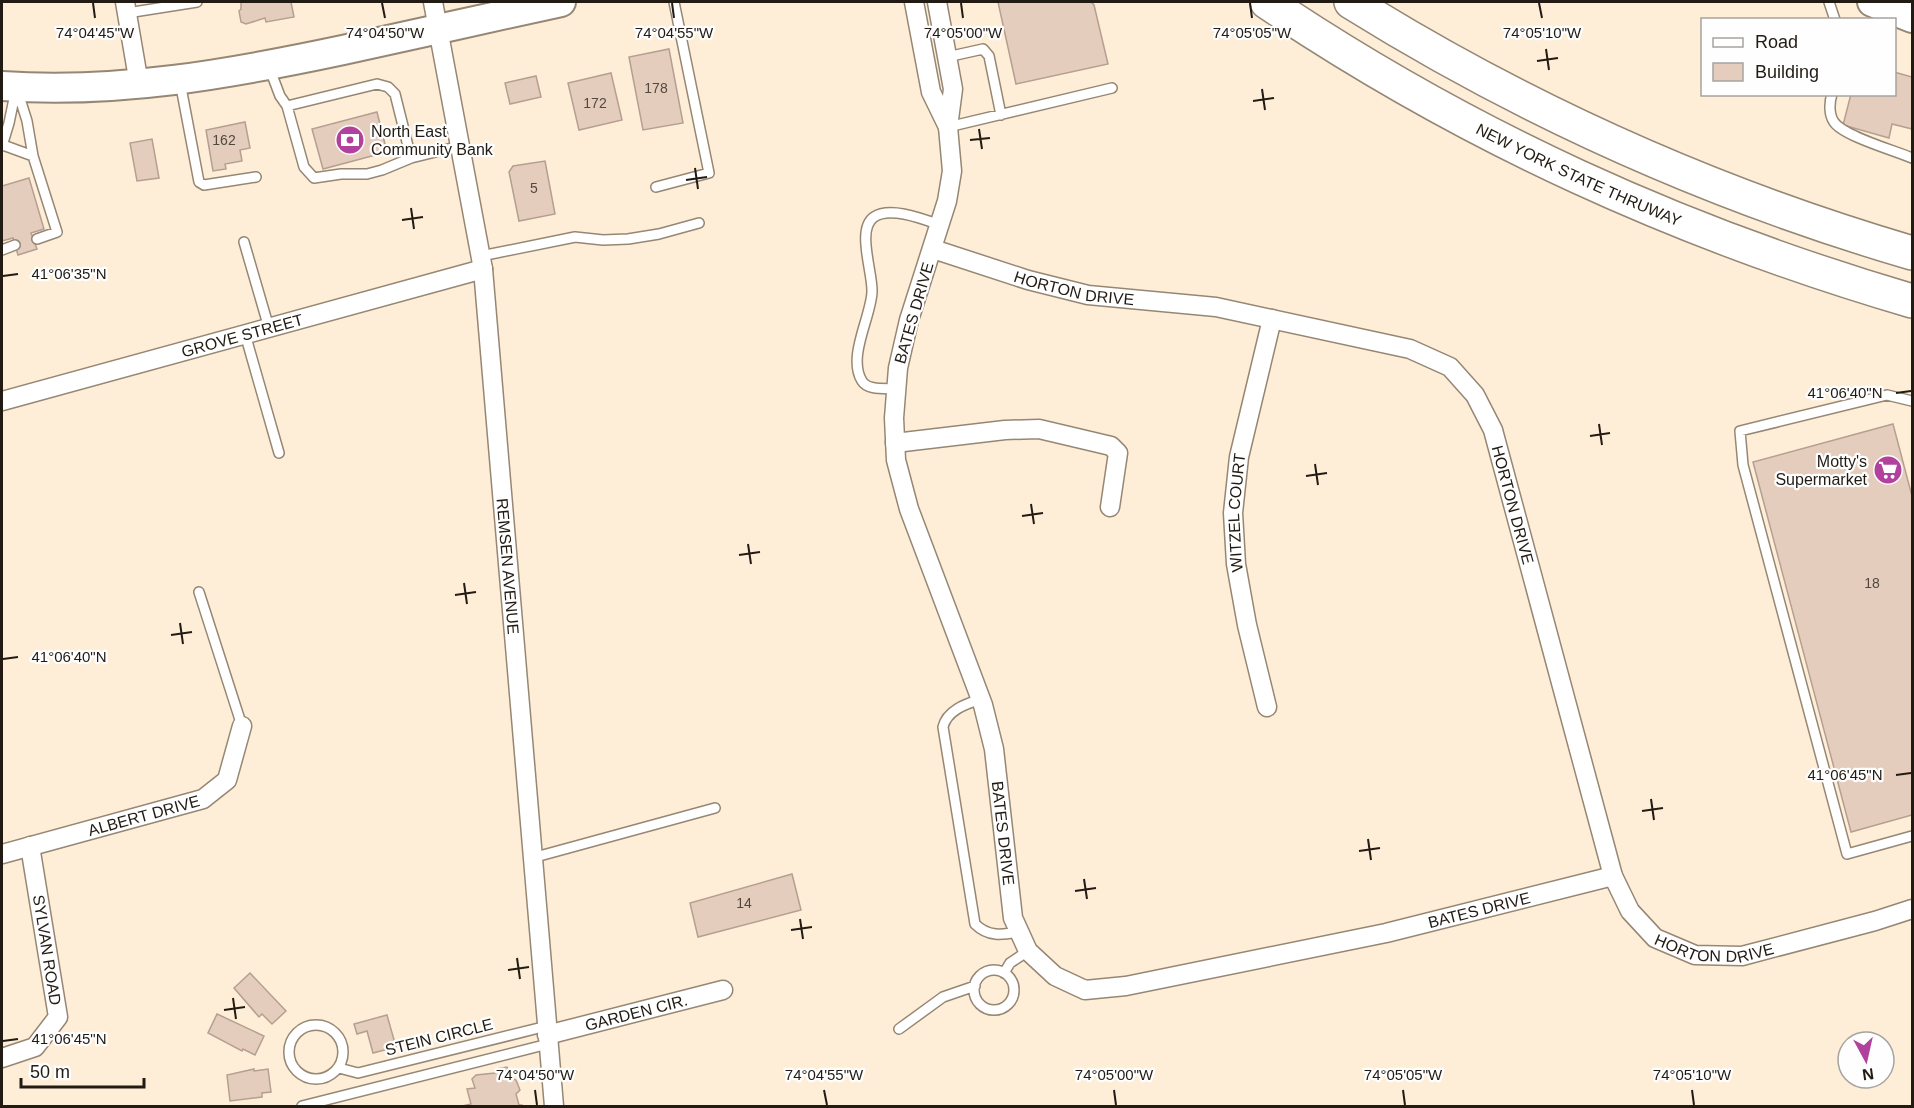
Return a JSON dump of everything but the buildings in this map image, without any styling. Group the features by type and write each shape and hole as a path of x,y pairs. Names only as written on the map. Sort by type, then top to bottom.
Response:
{"highway":[{"name":"NEW YORK STATE THRUWAY","path":"1267,2 1372,70 1436,106 1572,175 1640,206 1778,259 1912,301"},
{"path":"1351,2 1437,54 1514,95 1649,159 1793,215 1912,253"}],"main road":[{"path":"9,86 45,89 139,84 213,76 561,2"},
{"path":"1872,2 1912,18"}],"street":[{"name":"REMSEN AVENUE","path":"433,2 482,263 554,1107"},
{"name":"BATES DRIVE","path":"914,2 931,92 948,128"},
{"name":"BATES DRIVE","path":"937,2 953,89 948,128 952,171 947,201 909,320 898,368 894,418 897,460 909,509 981,699 994,749 1013,918 1028,951 1055,976 1085,990 1126,986 1386,933 1613,876"},
{"path":"126,7 139,84"},
{"name":"HORTON DRIVE","path":"933,249 1028,280 1088,295 1216,307 1410,349 1450,367 1475,395 1493,430 1613,876 1630,911 1655,938 1695,955 1742,956 1912,909"},
{"name":"GROVE STREET","path":"2,401 269,328 482,263"},
{"name":"WITZEL COURT","path":"1267,707 1245,615 1236,564 1233,513 1239,457 1272,319"},
{"path":"896,443 1005,430 1039,429 1111,446 1118,453 1110,507"},
{"name":"ALBERT DRIVE","path":"2,854 203,799 227,780 242,726"},
{"name":"SYLVAN ROAD","path":"2,1058 35,1047 58,1017 30,846"},
{"name":"HORTON DRIVE","path":"1875,921 1912,915"},
{"name":"GARDEN CIR.","path":"547,1035 723,990"}],"lane":[{"path":"126,7 197,2"},
{"path":"656,187 709,173 674,2"},
{"path":"1829,2 1835,18"},
{"path":"947,57 983,49 989,56 1001,115"},
{"path":"269,65 280,96 287,105 303,167 314,178 341,174 367,174 411,158 460,146"},
{"path":"180,80 199,182 204,185 256,177"},
{"path":"287,105 377,84 388,87 395,94 411,158"},
{"path":"9,86 2,146 33,156"},
{"path":"9,86 27,121 33,156 57,232 37,239"},
{"path":"948,128 1112,88"},
{"path":"1832,96 1831,113 1834,122 1844,131 1912,158"},
{"path":"896,389 871,387 863,383 858,371 858,354 872,292 865,233 867,223 875,216 909,214 940,225"},
{"path":"482,263 575,237 603,240 628,239 659,234 699,223"},
{"path":"244,242 269,328"},
{"path":"2,250 15,245"},
{"path":"245,334 279,453"},
{"path":"1912,400 1887,394 1740,431 1743,465 1846,854 1912,836"},
{"path":"199,592 242,726"},
{"path":"981,699 963,705 953,712 945,719 943,727 975,924 987,933 1001,935 1019,932"},
{"path":"532,858 715,808"},
{"path":"1004,973 1010,963 1028,951"},
{"path":"992,970 1004,973 1013,983 1014,989 1010,1002 999,1009 986,1008 976,999 975,986 981,975 992,970"},
{"path":"899,1029 943,997 975,986"},
{"name":"STEIN CIRCLE","path":"313,1025 331,1029 342,1043 343,1060 339,1068 324,1079 306,1078 298,1074 289,1058 291,1040 297,1033 313,1025"},
{"path":"302,1107 547,1035"},
{"name":"STEIN CIRCLE","path":"339,1068 358,1073 547,1035"}],"place":[{"name":"North East Community Bank","path":"350,140"},
{"name":"Motty's Supermarket","path":"1888,470"}]}
